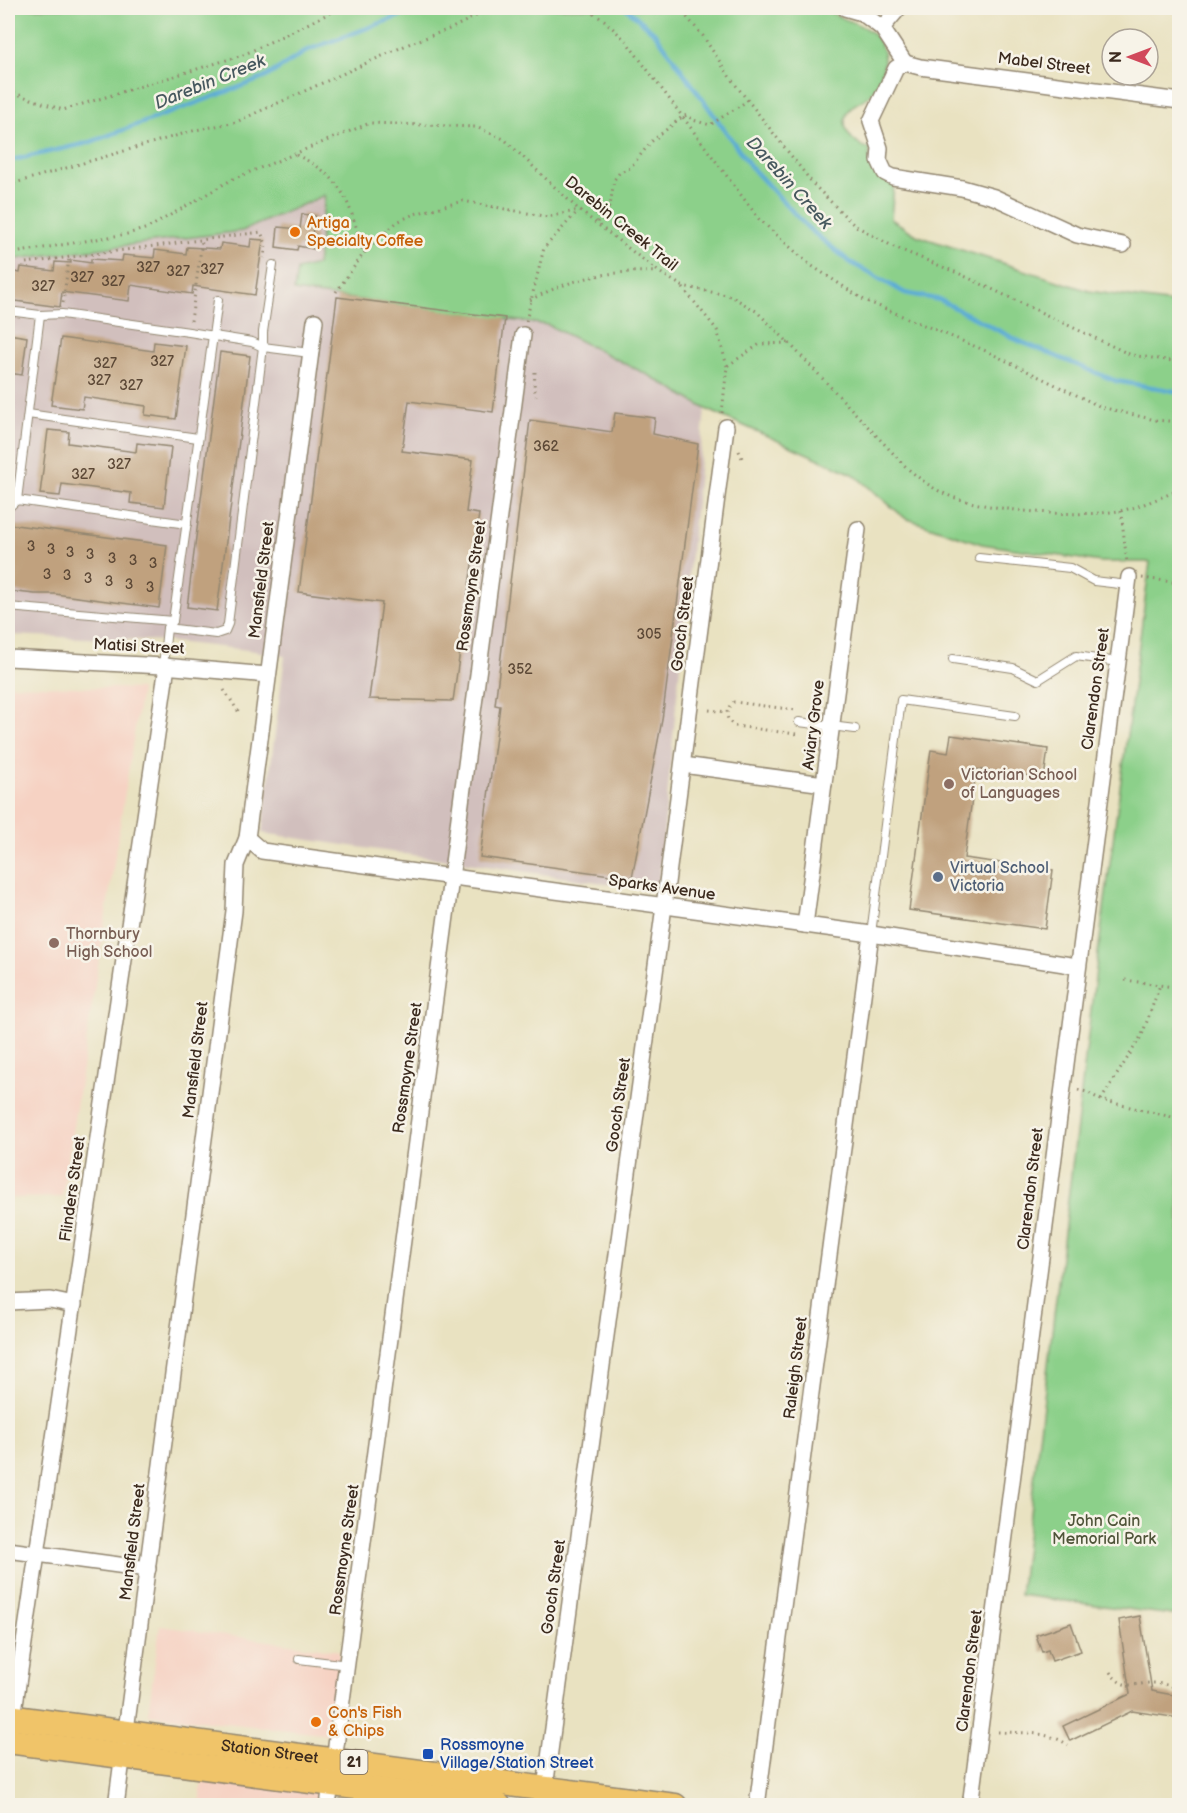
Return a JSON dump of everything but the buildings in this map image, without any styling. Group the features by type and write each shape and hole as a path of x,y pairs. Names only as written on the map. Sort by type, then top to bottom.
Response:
{"main road":[{"name":"Station Street","path":"9,1725 126,1732 675,1806"},
{"name":"Station Street","path":"9,1725 123,1756 330,1794 499,1806"}],"street":[{"path":"845,8 862,13 882,28 905,63 896,69 871,121 879,148 881,168 885,173 893,177 962,188 994,197 1077,235 1123,245"},
{"path":"882,28 899,8"},
{"name":"Mabel Street","path":"905,63 921,68 1179,101"},
{"name":"Mansfield Street","path":"116,1806 234,911 236,865 247,838 315,321"},
{"name":"Rossmoyne Street","path":"330,1794 523,335"},
{"name":"Gooch Street","path":"544,1788 683,765 726,427"},
{"name":"Aviary Grove","path":"805,925 858,529"},
{"name":"Clarendon Street","path":"970,1806 1128,580"},
{"name":"Matisi Street","path":"8,658 165,666 268,675"},
{"name":"Flinders Street","path":"9,1725 74,1305 165,666"},
{"path":"683,765 824,784"},
{"name":"Sparks Avenue","path":"247,838 262,851 871,934 1077,966"},
{"name":"Raleigh Street","path":"757,1806 871,934"},
{"path":"8,1302 50,1300 74,1305"},
{"path":"8,1550 148,1569"}],"lane":[{"path":"8,607 170,624 216,634 225,631 228,624 273,265"},
{"path":"165,666 218,300"},
{"path":"8,311 40,315 62,314 189,332 252,342 263,347 310,353"},
{"path":"8,508 17,500 40,315"},
{"path":"28,414 198,438"},
{"path":"17,500 187,524"},
{"path":"979,558 1070,568 1094,580 1128,580"},
{"path":"953,659 1013,668 1038,680 1076,656 1118,662"},
{"path":"871,934 901,700 1016,716"},
{"path":"799,722 855,729"},
{"path":"299,1659 348,1665"}],"path":[{"path":"8,91 63,110 243,55 340,8"},
{"path":"8,185 196,130 236,122 492,8"},
{"path":"583,8 604,20 626,41 759,219 809,264 864,300 986,351 1101,407 1155,420 1179,422"},
{"path":"679,8 703,36 731,80 814,185 855,225 894,247 960,274 1131,355 1179,362"},
{"path":"597,222 610,206 614,180 620,172 630,168 651,142 682,117 687,115 693,120 710,125 748,101"},
{"name":"Darebin Creek Trail","path":"8,254 126,234 148,228 233,179 370,123 476,127 504,139 579,210 659,272 682,286 731,296 756,310 907,468 927,485 945,494 980,504 1078,514 1121,511 1179,490"},
{"path":"296,155 329,173 341,190 352,210 364,253"},
{"path":"336,292 364,253 397,222 414,214 463,201 548,217 579,210"},
{"path":"523,335 544,248 579,210"},
{"path":"26,263 261,232 266,244 264,260"},
{"path":"189,332 202,241"},
{"path":"62,314 69,258"},
{"path":"530,300 555,287 588,277 627,271 659,272"},
{"path":"682,286 717,330 727,366 722,416 726,427"},
{"path":"727,366 760,344 789,343"},
{"path":"1121,511 1128,580 1179,583"},
{"path":"224,690 240,714"},
{"path":"796,734 735,726 728,720 727,712 730,704 735,702 799,711"},
{"path":"709,710 727,712"},
{"path":"1125,980 1179,988"},
{"path":"1101,1100 1142,1035 1160,985"},
{"path":"1062,1088 1087,1092 1101,1100 1179,1119"},
{"path":"1110,1672 1116,1681 1134,1686 1152,1683 1179,1687"},
{"path":"998,1732 1044,1735 1060,1739 1068,1745"}],"shaded area":[{"path":"325,195 316,265 505,318 548,325 650,376 705,409 658,891 262,833 285,656 165,641 8,635 8,260 242,231"},
{"name":"Thornbury High School","path":"8,685 141,689 62,1197 8,1198"},
{"path":"160,1626 340,1651 330,1735 148,1714"},
{"path":"203,1775 324,1793 322,1805 199,1806"}],"green space":[{"name":"John Cain Memorial Park","path":"8,8 823,8 871,32 884,54 883,68 875,88 871,94 851,108 845,121 852,139 870,149 871,168 882,178 894,184 891,219 918,236 1089,291 1179,304 1179,1616 1020,1595 1097,961 1150,562 1101,562 982,544 905,518 853,474 706,409 650,376 548,325 294,291 297,270 317,265 325,195 242,231 8,260"}],"waterway":[{"name":"Darebin Creek","path":"8,161 88,143 264,78 308,50 400,16 415,8"},
{"name":"Darebin Creek","path":"626,8 656,34 751,167 808,228 850,262 905,293 940,300 1019,341 1116,381 1180,392"}],"place":[{"name":"Artiga Specialty Coffee","path":"295,232"},
{"name":"Victorian School of Languages","path":"949,784"},
{"name":"Virtual School Victoria","path":"938,877"},
{"name":"Thornbury High School","path":"54,943"},
{"name":"Con's Fish & Chips","path":"316,1722"},
{"name":"Rossmoyne Village/Station Street","path":"428,1754"}]}
